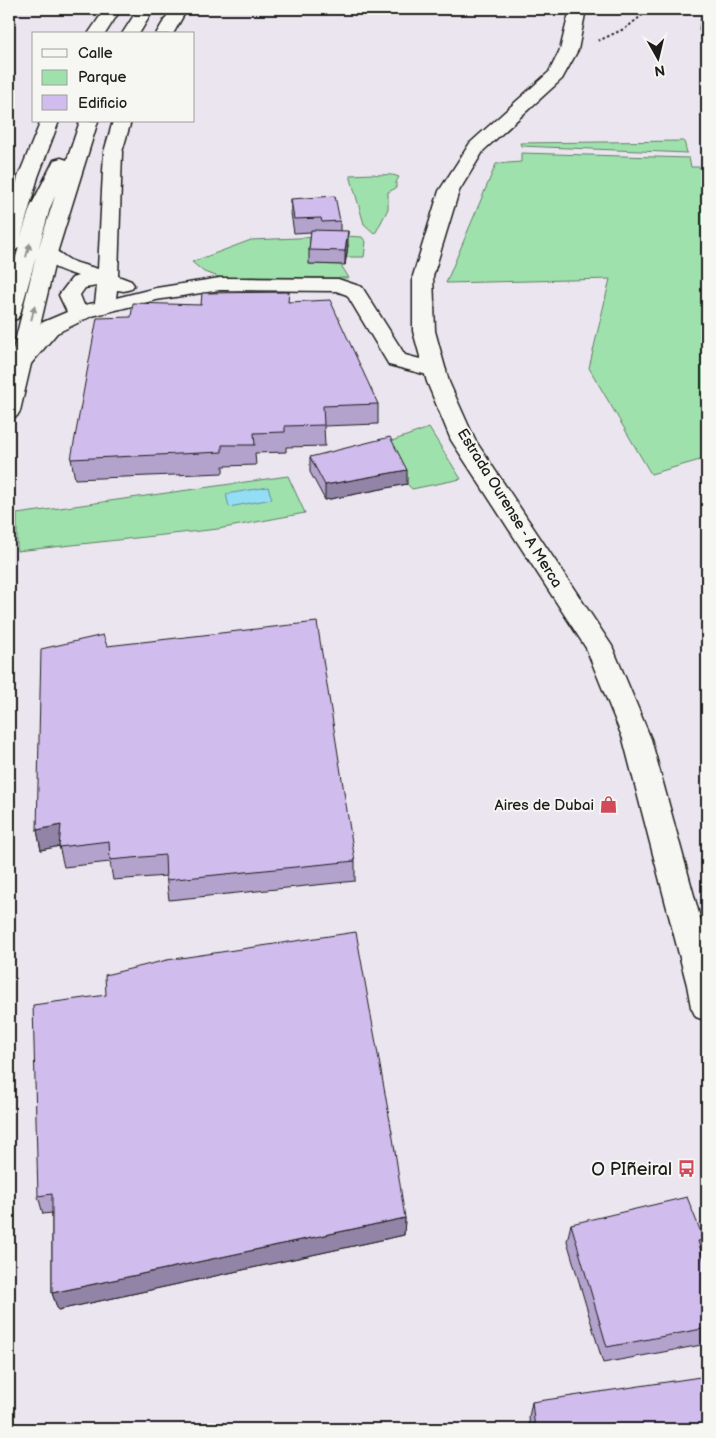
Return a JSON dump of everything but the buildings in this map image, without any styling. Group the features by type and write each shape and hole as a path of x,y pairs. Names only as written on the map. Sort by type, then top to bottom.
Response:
{"main road":[{"path":"97,32 113,9"},
{"path":"131,32 146,9"},
{"path":"165,32 179,9"},
{"name":"Estrada Ourense - A Merca","path":"578,9 569,50 556,75 477,147 449,191 423,276 424,330 438,382 463,440 599,646 637,739 703,985 707,1007"},
{"path":"9,184 38,122"},
{"path":"9,246 28,178 50,122"},
{"path":"9,314 40,208 81,122"},
{"path":"9,411 47,253 89,122"},
{"path":"95,310 108,279 113,152 122,122"},
{"path":"47,253 63,264 134,289 156,294"},
{"path":"95,310 76,309 69,295 79,282 108,279"},
{"path":"22,360 49,328 95,310 156,294 220,284 338,285 355,291 398,360 434,370"}],"path":[{"path":"569,50 607,38 650,9"}],"green space":[{"path":"684,141 687,153 521,146 520,143"},
{"path":"521,153 689,158 691,167 707,167 707,458 651,474 589,368 610,279 446,283 496,164 521,162"},
{"path":"373,174 399,177 396,182 396,188 388,192 388,209 374,233 364,224 350,175"},
{"path":"362,237 366,242 364,257 346,257 348,245 309,264 341,265 349,278 222,278 204,272 192,262 251,240"},
{"path":"429,428 461,479 412,489 407,484 386,443"},
{"path":"288,476 305,513 218,529 17,551 17,514"}],"water":[{"path":"268,487 272,499 229,507 226,494"}],"place":[{"name":"Aires de Dubai","path":"608,805"},
{"name":"O PIñeiral","path":"686,1169"}]}
